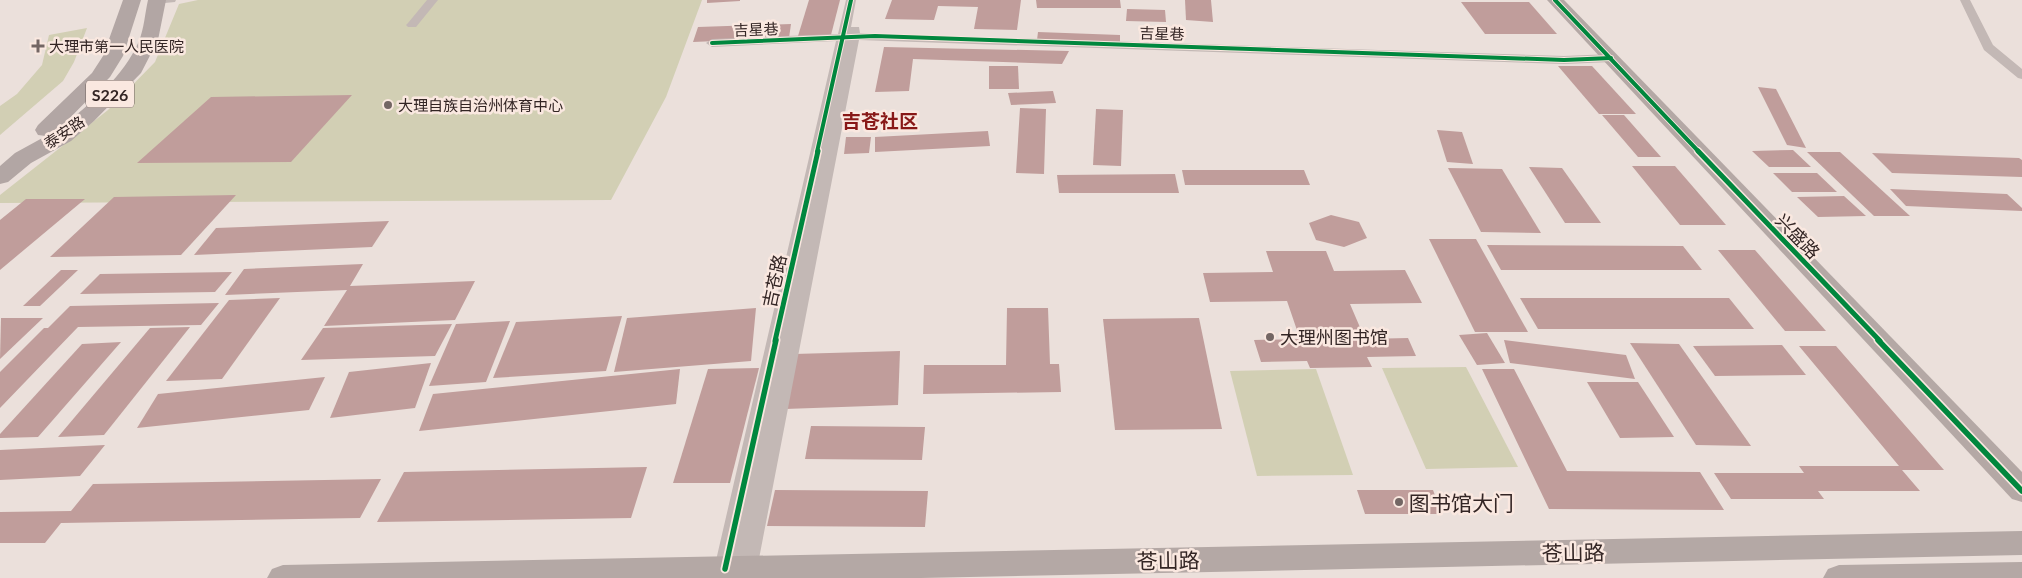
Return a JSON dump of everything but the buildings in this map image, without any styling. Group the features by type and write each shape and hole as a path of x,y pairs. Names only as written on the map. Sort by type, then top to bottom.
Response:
{"main road":[{"name":"兴盛路","path":"1555,0 2022,491"},
{"name":"泰安路","path":"23,158 36,138 100,77 113,56 131,1"},
{"name":"泰安路","path":"0,176 23,158 63,136 87,117 134,69 149,40 161,1"},
{"name":"苍山路","path":"284,578 735,569 1058,570 2022,543"},
{"path":"1839,578 2022,574"}],"street":[{"path":"412,25 434,0"},
{"name":"吉苍路","path":"848,38 851,0"},
{"name":"吉苍路","path":"735,569 848,38 861,0"},
{"path":"1965,0 1988,47 2022,75"},
{"name":"吉星巷","path":"712,43 885,36 1564,60 1610,58"}],"shaded area":[{"name":"大理自族自治州体育中心","path":"198,0 702,0 666,97 611,200 0,203 0,195 108,110 155,62 179,4"},
{"path":"87,28 74,62 63,81 0,135 0,106 17,94 42,65 49,35"},
{"path":"1466,367 1518,467 1426,469 1382,368"},
{"path":"1316,369 1353,475 1257,476 1230,371"}],"cycle path":[{"path":"725,569 851,0"},
{"path":"1555,0 2022,491"},
{"path":"712,43 875,36 1564,60 1611,58"}],"place":[{"name":"大理市第一人民医院","path":"38,46"},
{"name":"大理自族自治州体育中心","path":"388,105"},
{"name":"大理州图书馆","path":"1270,337"},
{"name":"图书馆大门","path":"1399,502"}],"district":[{"name":"吉苍社区","path":"880,120"}]}
